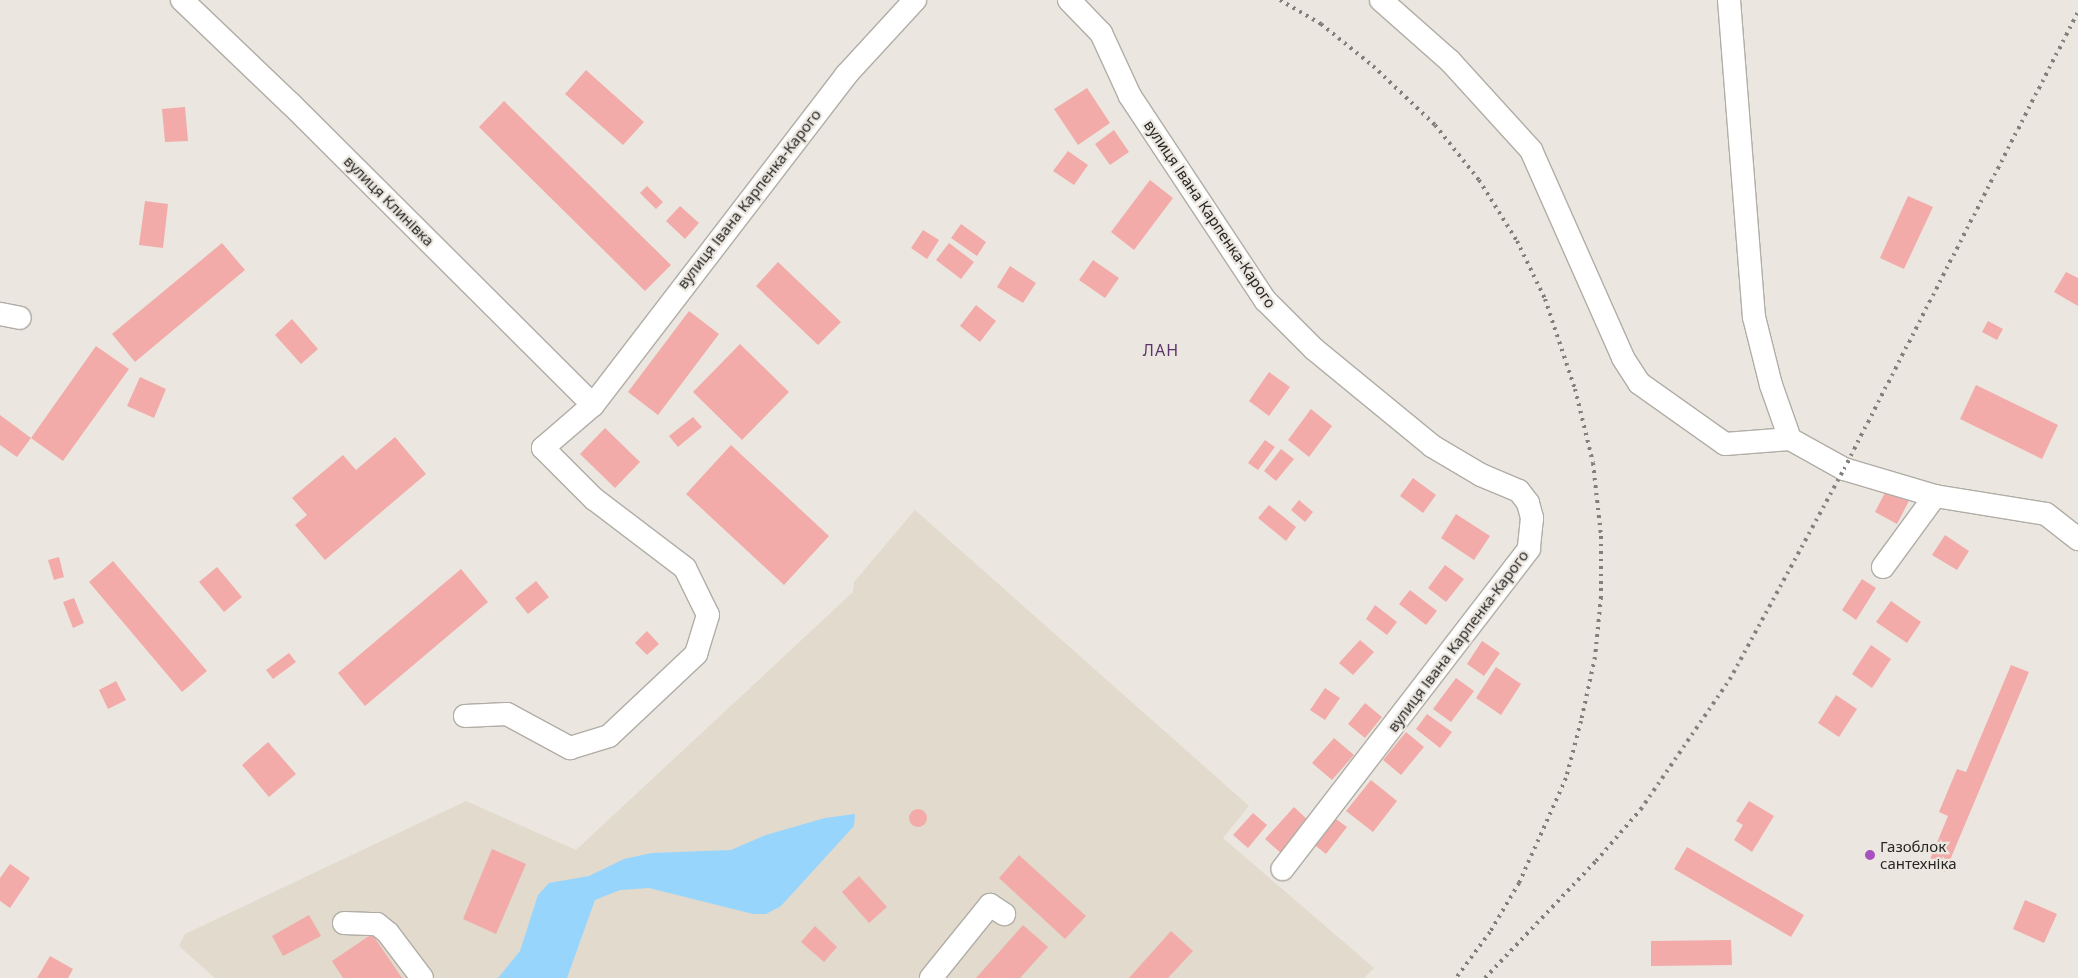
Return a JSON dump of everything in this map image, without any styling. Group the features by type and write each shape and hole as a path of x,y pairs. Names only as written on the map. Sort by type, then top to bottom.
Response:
{"street":[{"name":"вулиця Клинівка","path":"182,0 291,104 593,406"},
{"name":"вулиця Івана Карпенка-Карого","path":"465,716 507,714 570,748 609,736 696,654 708,615 684,568 594,499 543,448 593,406 846,75 915,0"},
{"name":"вулиця Івана Карпенка-Карого","path":"1069,0 1101,33 1130,96 1265,300 1314,349 1432,446 1481,475 1519,491 1528,503 1532,518 1529,550 1283,869"},
{"path":"1381,0 1450,61 1531,150 1623,358 1639,383 1725,444 1790,439 1844,469 1935,496 2046,514 2078,539"},
{"path":"1729,0 1754,317 1771,385 1790,439"},
{"path":"1883,567 1935,496"},
{"path":"931,978 990,905 1004,914"},
{"path":"344,923 377,924 388,933 422,978"}],"shaded area":[{"path":"915,510 1249,806 1223,838 1374,968 1364,978 215,978 179,946 185,934 466,801 576,850 853,592 854,582"}],"water":[{"path":"855,814 854,826 781,906 766,914 753,914 649,888 620,890 595,900 567,978 498,978 520,951 538,895 549,883 589,876 624,859 652,853 731,850 766,835 825,818"}],"building":[{"path":"586,70 644,122 623,145 565,94"},
{"path":"1087,88 1110,123 1078,145 1054,109"},
{"path":"504,101 671,265 645,291 479,127"},
{"path":"185,107 188,141 165,142 162,109"},
{"path":"1114,130 1129,152 1110,165 1095,144"},
{"path":"1068,151 1088,165 1074,185 1053,171"},
{"path":"1150,180 1173,198 1134,250 1111,232"},
{"path":"647,186 663,202 656,209 640,193"},
{"path":"1908,196 1933,207 1904,269 1880,258"},
{"path":"145,201 168,204 163,248 139,245"},
{"path":"680,206 699,223 685,239 666,221"},
{"path":"961,224 986,242 977,256 951,238"},
{"path":"923,230 939,240 927,259 911,248"},
{"path":"222,243 245,270 135,362 112,334"},
{"path":"949,243 974,262 961,279 936,260"},
{"path":"1093,260 1119,278 1105,298 1079,280"},
{"path":"778,262 841,322 818,345 756,286"},
{"path":"1010,266 1036,283 1023,303 997,287"},
{"path":"2066,272 2078,278 2078,306 2054,292"},
{"path":"976,305 996,321 980,342 960,326"},
{"path":"689,311 719,334 658,415 628,392"},
{"path":"292,319 318,349 301,364 275,335"},
{"path":"1988,321 2003,329 1997,340 1982,332"},
{"path":"740,344 789,392 742,440 693,392"},
{"path":"96,346 129,369 63,461 31,438"},
{"path":"1269,372 1290,387 1269,416 1249,401"},
{"path":"140,377 166,389 154,418 127,406"},
{"path":"1976,385 2058,425 2042,459 1960,419"},
{"path":"1311,409 1332,426 1309,457 1288,440"},
{"path":"0,415 31,438 17,457 0,445"},
{"path":"693,417 702,427 678,447 669,436"},
{"path":"605,428 640,462 615,488 580,454"},
{"path":"395,437 426,474 325,560 295,525 307,515 292,498 343,455 356,470"},
{"path":"1265,440 1275,447 1258,470 1248,463"},
{"path":"731,445 829,536 784,585 686,494"},
{"path":"1281,449 1294,459 1276,481 1264,471"},
{"path":"1413,478 1436,495 1423,513 1400,496"},
{"path":"1890,483 1912,495 1897,524 1875,512"},
{"path":"1299,500 1313,512 1305,522 1291,510"},
{"path":"1269,505 1296,527 1286,541 1258,518"},
{"path":"1456,514 1490,536 1474,560 1441,538"},
{"path":"1945,535 1969,551 1957,570 1932,555"},
{"path":"59,557 64,577 54,580 48,560"},
{"path":"113,561 207,671 182,692 89,582"},
{"path":"1445,565 1464,579 1446,602 1428,588"},
{"path":"217,567 242,597 224,612 199,582"},
{"path":"461,569 488,602 365,706 338,673"},
{"path":"1862,579 1876,588 1856,620 1842,610"},
{"path":"536,581 549,597 528,614 515,598"},
{"path":"1410,590 1437,611 1426,625 1399,604"},
{"path":"74,598 84,623 73,628 63,602"},
{"path":"1891,601 1921,622 1907,643 1876,622"},
{"path":"1375,605 1397,622 1387,635 1366,619"},
{"path":"647,631 659,644 647,655 635,643"},
{"path":"1360,640 1374,652 1353,675 1339,663"},
{"path":"1482,641 1500,653 1484,676 1467,664"},
{"path":"1871,645 1891,659 1872,688 1852,674"},
{"path":"289,653 296,662 273,679 266,670"},
{"path":"2011,665 2029,672 1945,872 1928,864 1948,816 1939,812 1957,769 1966,772"},
{"path":"1496,667 1521,684 1501,715 1476,698"},
{"path":"1456,678 1474,691 1451,722 1433,709"},
{"path":"116,681 126,700 108,709 99,690"},
{"path":"1325,688 1340,698 1325,720 1310,710"},
{"path":"1836,695 1857,709 1839,737 1818,723"},
{"path":"1365,703 1382,717 1365,738 1348,724"},
{"path":"1427,714 1452,732 1440,748 1416,729"},
{"path":"1406,732 1424,747 1401,775 1383,760"},
{"path":"1334,738 1354,755 1332,780 1312,763"},
{"path":"268,742 296,774 269,797 242,765"},
{"path":"1371,780 1397,801 1373,832 1346,811"},
{"path":"1749,801 1774,816 1752,852 1734,840 1743,825 1736,821"},
{"path":"1294,807 1310,822 1282,854 1265,839"},
{"path":"918,809 924,812 927,818 924,824 918,827 912,824 909,818 912,812"},
{"path":"1253,813 1267,825 1248,848 1233,835"},
{"path":"1332,816 1347,827 1326,854 1312,843"},
{"path":"1687,847 1804,915 1791,937 1674,869"},
{"path":"492,849 526,864 496,934 463,919"},
{"path":"1019,855 1086,916 1065,939 999,878"},
{"path":"10,864 30,878 10,908 0,901 0,878"},
{"path":"859,876 887,907 869,923 842,892"},
{"path":"2025,900 2057,914 2044,943 2013,929"},
{"path":"309,915 321,936 283,956 272,936"},
{"path":"1023,925 1048,947 1020,978 976,978"},
{"path":"815,926 837,947 824,962 801,942"},
{"path":"1171,931 1193,951 1168,978 1129,978"},
{"path":"372,934 402,978 343,978 332,961"},
{"path":"1731,940 1732,965 1651,966 1651,941"},
{"path":"50,956 73,969 68,978 37,978"}],"railway":[{"path":"1280,0 1321,24 1373,66 1435,125 1479,180 1517,241 1545,299 1575,389 1593,463 1601,536 1601,597 1595,657 1566,778 1519,883 1490,932 1456,978"},
{"path":"1485,978 1596,861 1641,809 1730,679 1844,469 2078,12"}],"place":[{"name":"Газоблок сантехніка","path":"1870,855"}],"district":[{"name":"ЛАН","path":"1161,350"}]}
